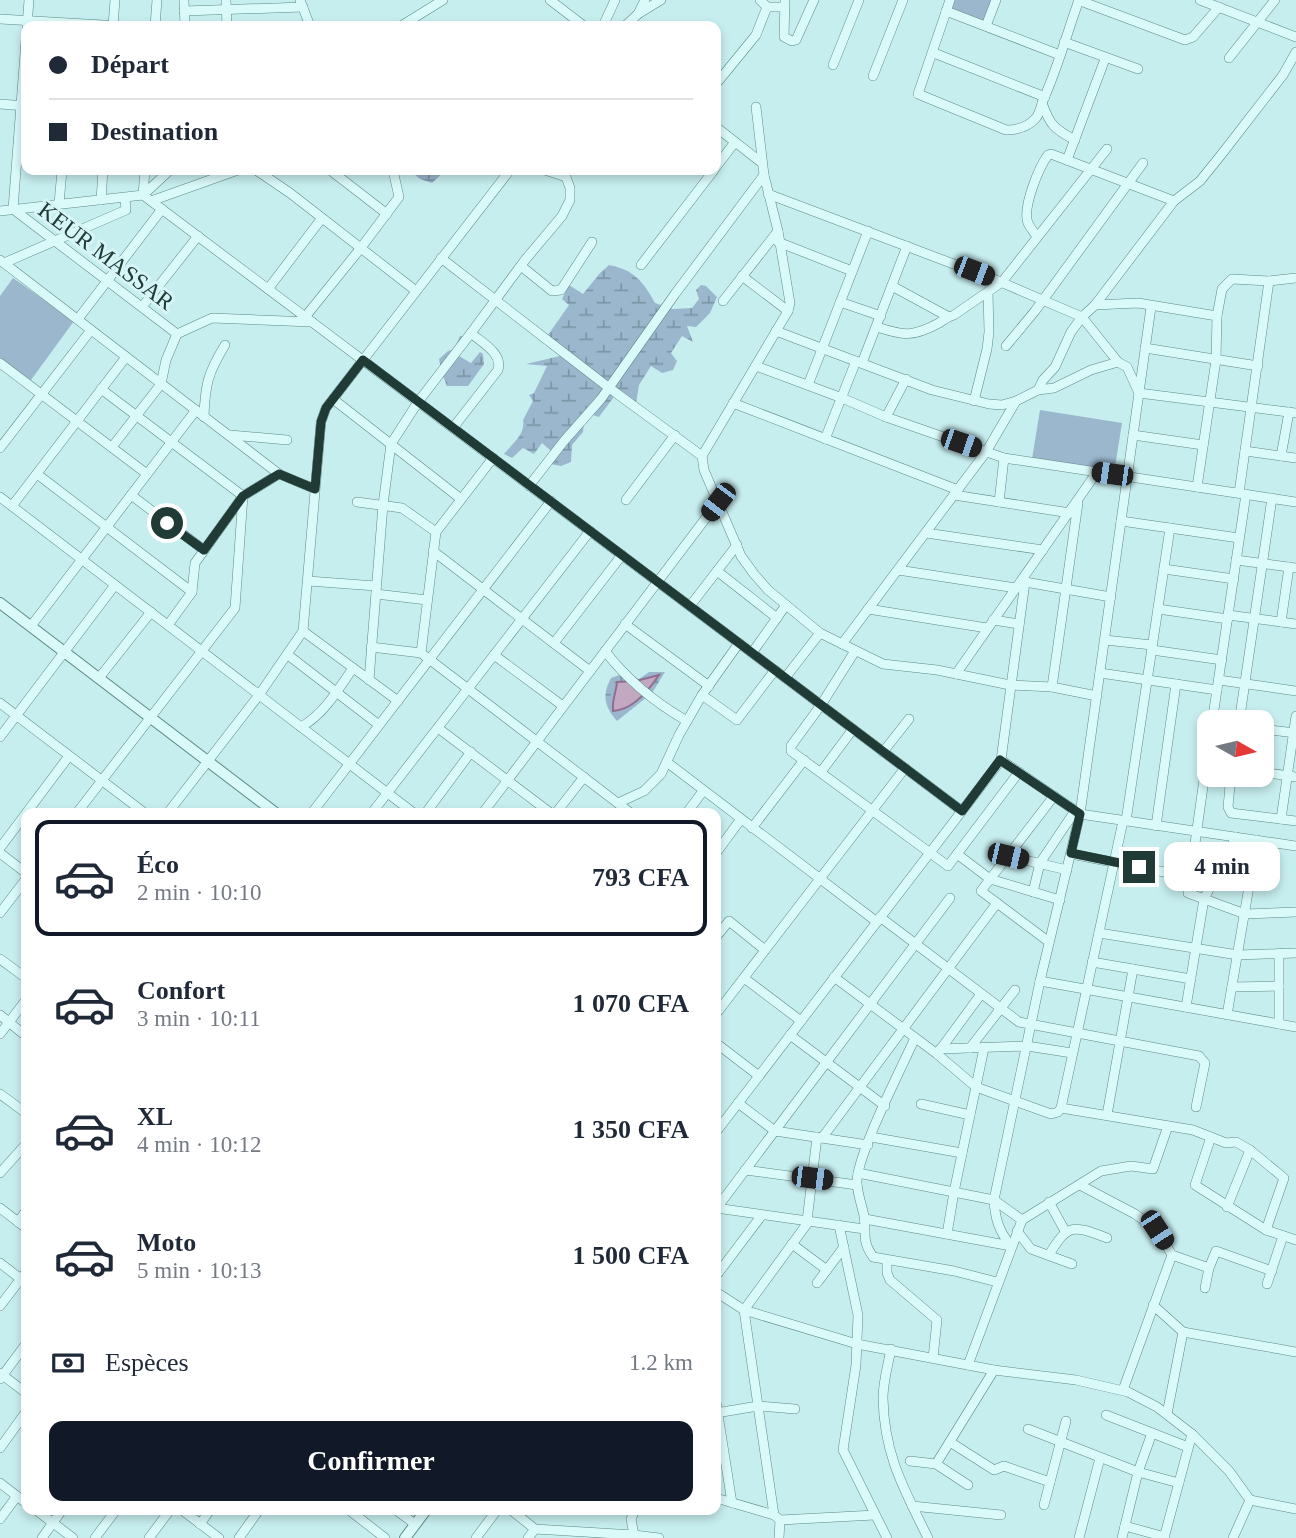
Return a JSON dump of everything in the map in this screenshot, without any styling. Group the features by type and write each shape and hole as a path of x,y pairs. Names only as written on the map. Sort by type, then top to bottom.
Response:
{"street":[{"path":"28,21 29,0"},
{"path":"113,21 115,0"},
{"path":"155,21 157,0"},
{"path":"184,0 185,21"},
{"path":"409,21 443,0"},
{"path":"550,0 577,21"},
{"path":"605,21 615,0"},
{"path":"638,14 645,0"},
{"path":"630,21 662,0"},
{"path":"721,78 756,35 763,4 784,4 783,37 794,41 814,0"},
{"path":"833,65 859,0"},
{"path":"873,76 903,0"},
{"path":"950,0 918,94 1006,130 1016,130 1028,125 1037,117 1051,86 1079,0 1185,40 1193,37 1219,7"},
{"path":"986,26 996,0"},
{"path":"1200,0 1296,37"},
{"path":"1229,58 1275,0"},
{"path":"184,11 226,5 302,4 308,21"},
{"path":"946,11 1060,55"},
{"path":"0,19 21,22"},
{"path":"1063,43 1138,69"},
{"path":"1038,390 1055,367 1071,332 1082,317 1095,305 1174,201 1195,186 1214,164 1283,75 1296,52"},
{"path":"934,53 1044,100"},
{"path":"1067,160 1105,59"},
{"path":"1044,100 1050,124 1075,140"},
{"path":"0,104 21,106"},
{"path":"757,107 764,175 778,231 789,296 788,311 702,456 704,470 737,545 754,574 820,633 883,664 1010,685 1052,687 1097,696"},
{"path":"721,131 762,163"},
{"path":"13,209 21,134"},
{"path":"721,160 735,142"},
{"path":"877,327 903,336 954,315 1002,282 1107,149"},
{"path":"1037,237 1027,222 1032,187 1048,155 1051,154 1174,201"},
{"path":"1006,346 1143,163"},
{"path":"59,204 62,175"},
{"path":"101,200 103,175"},
{"path":"145,175 147,198 962,811"},
{"path":"147,198 166,175"},
{"path":"0,211 147,198 222,175"},
{"path":"263,175 416,291"},
{"path":"336,175 387,214"},
{"path":"309,319 399,197 394,175"},
{"path":"172,808 259,695 303,631 321,422 326,408 506,175"},
{"path":"369,680 383,505 391,444 418,402 562,216 570,200 570,188 566,177 560,175"},
{"path":"641,265 710,175"},
{"path":"529,485 601,400 764,175"},
{"path":"768,194 1002,282 1082,317 1118,362 1127,367 1139,393"},
{"path":"2,261 125,210 125,199"},
{"name":"KEUR MASSAR","path":"13,209 177,334"},
{"path":"78,319 162,209"},
{"path":"268,289 322,218"},
{"path":"723,301 778,231"},
{"path":"808,385 868,231"},
{"path":"142,307 198,236"},
{"path":"521,266 552,291 557,292 561,290 592,242"},
{"path":"778,242 852,271"},
{"path":"825,439 877,327 907,246"},
{"path":"442,258 702,456"},
{"path":"2,261 279,474 315,489"},
{"path":"742,276 788,311"},
{"path":"1197,487 1216,360 1217,316 1222,289 1232,279 1269,281 1296,278"},
{"path":"1214,710 1240,538 1245,451 1269,281"},
{"path":"892,286 947,317"},
{"path":"974,401 987,349 988,292"},
{"path":"840,302 881,316"},
{"path":"1095,305 1130,303 1217,316"},
{"path":"1011,1246 1000,1232 995,1217 994,1200 1040,981 1071,853 1097,696 1151,307"},
{"path":"112,447 161,384 166,360 177,334 212,318 309,319"},
{"path":"0,448 91,330"},
{"path":"776,331 932,390 1002,405 1038,390 1054,388 1091,370 1118,362"},
{"path":"453,428 500,363 498,356 471,333"},
{"path":"204,417 209,372 225,345"},
{"path":"1146,348 1258,366"},
{"path":"12,506 127,357"},
{"path":"0,363 147,474"},
{"path":"755,366 886,417 1004,458 1296,502"},
{"path":"886,417 906,379"},
{"path":"102,389 243,496"},
{"path":"1139,393 1292,412 1281,456"},
{"path":"333,399 461,499"},
{"path":"842,644 986,452 1016,401"},
{"path":"733,403 956,493 1070,513"},
{"path":"31,626 196,410"},
{"path":"228,435 287,440"},
{"path":"626,500 675,435"},
{"path":"1133,435 1203,445"},
{"path":"1245,451 1296,458"},
{"path":"421,653 436,532 493,458"},
{"path":"999,502 1004,458"},
{"path":"956,674 1097,472"},
{"path":"37,474 192,592"},
{"path":"168,625 192,592 195,563 243,496 279,474"},
{"path":"131,495 204,550"},
{"path":"81,808 234,608 243,496"},
{"path":"0,497 407,808"},
{"path":"1241,710 1272,498"},
{"path":"1052,687 1078,501"},
{"path":"357,502 402,508 436,532"},
{"path":"316,808 551,502"},
{"path":"487,808 718,502"},
{"path":"1121,520 1240,538"},
{"path":"834,977 915,1038 939,1051 976,1087 1051,1114 1061,1108 1124,821 1170,528"},
{"path":"376,808 590,531"},
{"path":"926,533 1043,550"},
{"path":"690,606 737,545"},
{"path":"433,551 590,671"},
{"path":"554,643 622,555"},
{"path":"1236,560 1293,568 1281,622"},
{"path":"1164,569 1234,579"},
{"path":"898,570 1016,588"},
{"path":"717,571 778,618"},
{"path":"308,581 428,600"},
{"path":"1023,581 1111,597"},
{"path":"721,1125 1000,760 1023,581"},
{"path":"0,737 115,585"},
{"path":"0,603 269,808"},
{"path":"752,653 786,605"},
{"path":"868,609 990,624 1019,624"},
{"path":"1158,609 1296,624"},
{"path":"99,678 151,612"},
{"path":"625,624 709,686"},
{"path":"303,631 398,701"},
{"path":"785,678 820,633"},
{"path":"1105,639 1222,660"},
{"path":"618,803 644,791 661,774 702,695 739,643"},
{"path":"371,647 421,653 624,808"},
{"path":"855,650 790,749 804,760 948,866 1019,772"},
{"path":"605,651 624,676 655,702 687,721"},
{"path":"288,655 379,726"},
{"path":"494,655 563,706"},
{"path":"301,727 322,711 353,668"},
{"path":"702,695 737,720 775,670"},
{"path":"1100,673 1176,684 1245,684 1296,691"},
{"path":"1156,825 1176,684"},
{"path":"0,703 138,808"},
{"path":"1281,819 1292,777 1296,716"},
{"path":"883,752 909,719"},
{"path":"438,728 546,808"},
{"path":"821,772 853,729"},
{"path":"1274,730 1295,733"},
{"path":"429,808 471,752"},
{"path":"31,808 69,756"},
{"path":"752,828 804,760"},
{"path":"1000,760 1078,813 1296,846"},
{"path":"668,763 820,879 916,944 1019,1023 1199,1056 1203,1059 1196,1107"},
{"path":"721,1008 905,768"},
{"path":"1274,774 1292,777"},
{"path":"559,808 584,777"},
{"path":"1203,788 1188,893 1244,914 1296,912"},
{"path":"1230,788 1228,811 1296,821"},
{"path":"691,808 704,791"},
{"path":"1049,942 981,891 1054,796"},
{"path":"1033,892 1040,863 1078,813"},
{"path":"721,846 741,819"},
{"path":"21,822 0,851 21,869"},
{"path":"1186,1007 1204,899 1236,837"},
{"path":"1227,1015 1257,840"},
{"path":"1071,853 1190,877"},
{"path":"957,854 990,879 1060,900"},
{"path":"1008,856 1067,870"},
{"path":"1,909 21,885"},
{"path":"721,1202 950,898"},
{"path":"779,1538 744,1310 808,1221 819,1138 997,903"},
{"path":"721,931 729,921 765,950"},
{"path":"1099,933 1238,955 1296,953"},
{"path":"1279,953 1279,1024"},
{"path":"0,958 21,974"},
{"path":"1092,962 1191,979"},
{"path":"1107,1115 1133,969"},
{"path":"744,978 801,1021"},
{"path":"1040,981 1296,1027"},
{"path":"1232,987 1279,986"},
{"path":"970,1048 1015,990"},
{"path":"939,1051 981,994"},
{"path":"0,1034 21,1006"},
{"path":"0,1016 21,1032"},
{"path":"790,1035 885,1106"},
{"path":"915,1038 869,1141 858,1173 864,1244 873,1257 997,1282"},
{"path":"939,1051 1027,1046 1072,1053"},
{"path":"721,1047 759,1076"},
{"path":"947,1234 984,1048"},
{"path":"0,1094 21,1109"},
{"path":"738,1103 775,1131 962,1153"},
{"path":"921,1104 970,1115"},
{"path":"1061,1108 1192,1130 1226,1143 1236,1142 1250,1150 1284,1178 1266,1230"},
{"path":"968,1365 1022,1220 1101,1171 1131,1166 1153,1169 1168,1126"},
{"path":"1211,1137 1195,1185 1266,1230 1296,1240"},
{"path":"0,1173 21,1150"},
{"path":"1227,1207 1250,1150"},
{"path":"745,1170 857,1185"},
{"path":"858,1173 994,1200 1022,1220"},
{"path":"1080,1185 1135,1214 1157,1230 1172,1255 1209,1268"},
{"path":"1049,1202 1065,1231"},
{"path":"0,1208 21,1224"},
{"path":"721,1210 839,1225 864,1224 947,1234 1011,1246"},
{"path":"721,1269 762,1215"},
{"path":"839,1225 859,1315 843,1450 887,1538"},
{"path":"1049,1255 1065,1231 1077,1229 1107,1238"},
{"path":"1017,1231 1031,1248 1072,1264"},
{"path":"1267,1284 1283,1236"},
{"path":"792,1244 827,1270"},
{"path":"817,1283 844,1247"},
{"path":"1205,1288 1216,1251 1272,1271"},
{"path":"1123,1390 1172,1255"},
{"path":"887,1260 890,1280 937,1320 933,1358"},
{"path":"0,1263 21,1276"},
{"path":"0,1307 21,1282"},
{"path":"721,1295 744,1310 857,1344 994,1370 1076,1380 1123,1390 1157,1407 1192,1434 1229,1471 1250,1500 1296,1509"},
{"path":"1153,1305 1183,1332 1296,1352"},
{"path":"1167,1415 1183,1332"},
{"path":"891,1349 883,1396 886,1439 892,1463 928,1538"},
{"path":"21,1350 1,1376 21,1390"},
{"path":"936,1464 994,1370"},
{"path":"721,1412 758,1406 795,1409"},
{"path":"1106,1415 1188,1447"},
{"path":"0,1448 21,1419"},
{"path":"1044,1505 1066,1421"},
{"path":"1028,1429 1138,1472 1179,1483"},
{"path":"1122,1538 1138,1472 1152,1433"},
{"path":"1125,1526 1164,1537 1192,1434"},
{"path":"721,1437 732,1503"},
{"path":"950,1442 994,1470 1004,1466 1050,1482"},
{"path":"1080,1538 1100,1458"},
{"path":"910,1461 936,1464 968,1485"},
{"path":"0,1483 21,1499"},
{"path":"0,1519 17,1496"},
{"path":"721,1500 777,1517 875,1515"},
{"path":"1233,1538 1250,1500"},
{"path":"912,1506 1001,1515"},
{"path":"43,1515 73,1538"},
{"path":"42,1538 59,1515"},
{"path":"95,1538 112,1515"},
{"path":"149,1538 166,1515"},
{"path":"188,1515 219,1538"},
{"path":"200,1524 206,1515"},
{"path":"239,1538 255,1515"},
{"path":"356,1515 386,1538"},
{"path":"403,1515 415,1524"},
{"path":"405,1538 422,1515"},
{"path":"476,1538 493,1515"},
{"path":"517,1515 535,1529 659,1538"},
{"path":"633,1515 634,1535"},
{"path":"528,1538 535,1529"}],"green space":[{"path":"955,0 993,0 984,25 950,12"},
{"path":"415,175 441,175 432,183"},
{"path":"609,265 631,273 646,288 655,303 673,309 692,308 699,299 696,290 701,285 706,286 717,297 710,313 696,327 687,326 693,342 682,336 671,353 677,361 673,370 662,373 651,366 639,385 636,403 616,394 599,417 590,414 584,422 583,432 572,445 571,462 561,466 550,464 551,451 542,443 534,454 523,448 512,458 504,454 522,430 523,420 533,401 529,395 534,393 547,366 526,364 560,356 530,327 548,335 569,305 562,299 569,285 583,294"},
{"path":"13,278 74,321 31,380 0,358 0,296"},
{"path":"460,336 467,336 459,356 471,363 480,352 483,354 484,364 468,386 447,386 439,359 454,349"},
{"path":"1040,410 1122,423 1114,473 1032,459"},
{"path":"649,672 665,672 652,693 617,721 606,700 606,690 611,678 625,673 639,679"}],"shaded area":[{"path":"659,675 634,703 613,711 617,682 636,681"}],"route":[{"path":"167,523 204,550 243,496 263,482 279,474 315,489 321,422 326,408 363,360 962,811 1000,760 1080,814 1071,853 1139,867"}]}
